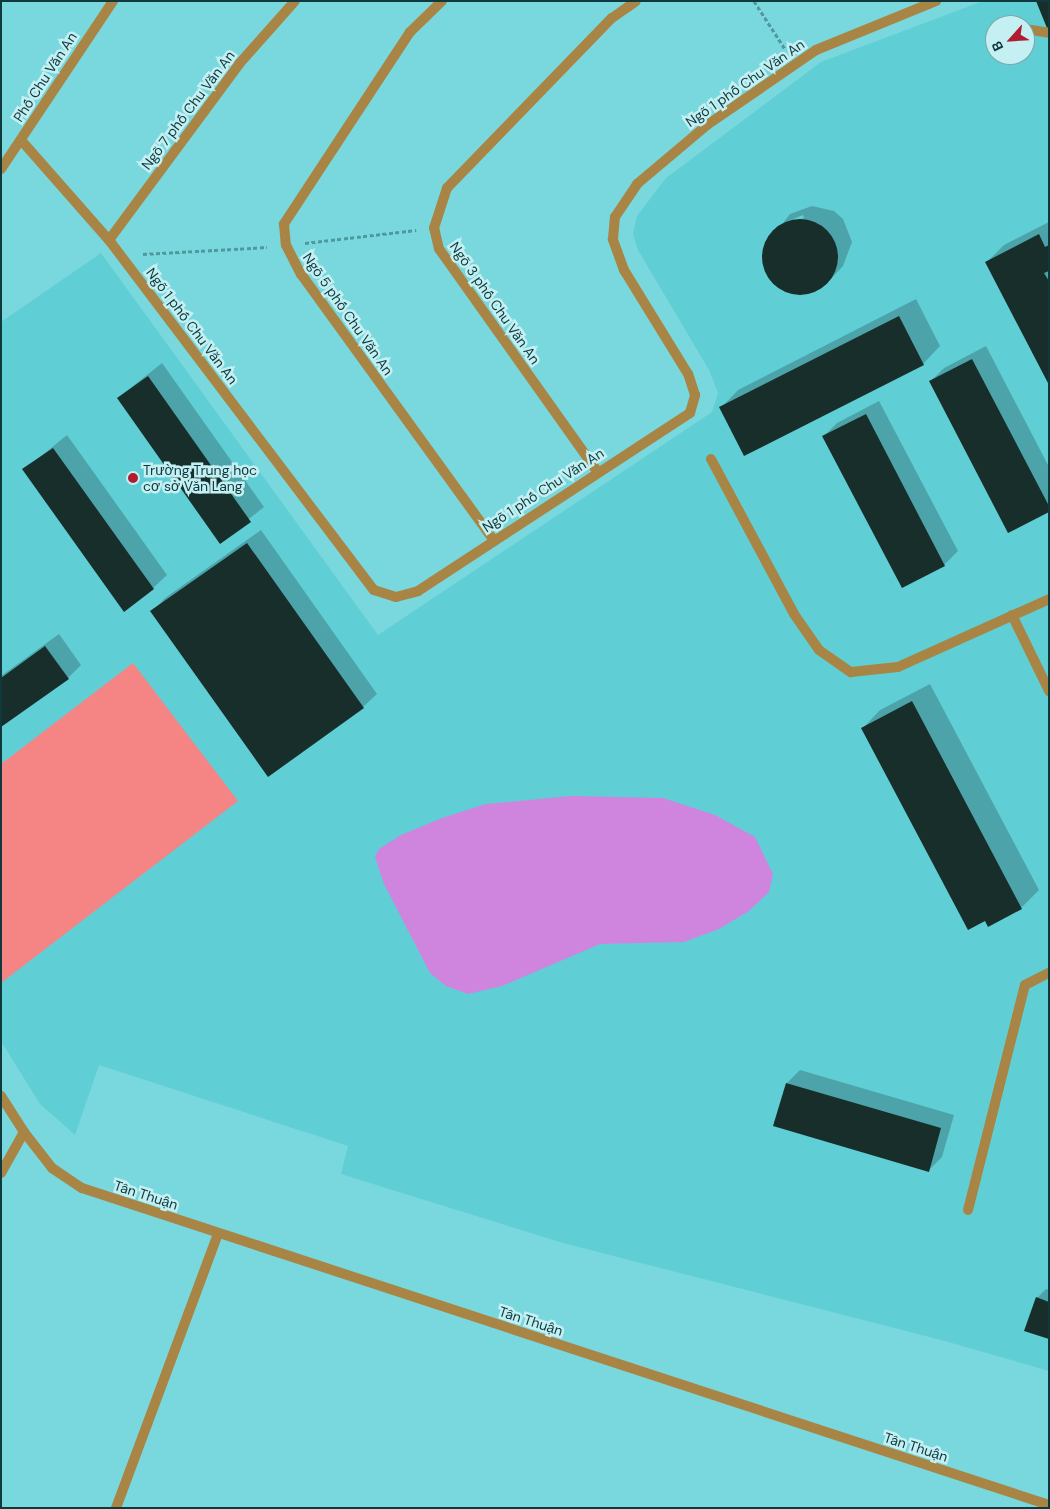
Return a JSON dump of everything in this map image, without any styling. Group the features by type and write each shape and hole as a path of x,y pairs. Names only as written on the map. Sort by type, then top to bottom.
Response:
{"street":[{"name":"Phố Chu Văn An","path":"1,169 113,1"},
{"name":"Ngõ 7 phố Chu Văn An","path":"109,240 239,64 295,1"},
{"name":"Ngõ 5 phố Chu Văn An","path":"442,1 410,32 284,224 286,246 301,274 493,539"},
{"name":"Ngõ 3 phố Chu Văn An","path":"597,471 439,249 434,228 447,188 612,18 636,1"},
{"name":"Ngõ 1 phố Chu Văn An","path":"21,140 109,240 374,590 396,597 418,591 493,539 690,413 695,395 688,374 624,270 613,239 615,217 637,184 707,125 816,50 936,1"},
{"path":"1035,31 1049,33"},
{"path":"711,459 794,614 819,650 852,672 898,667 1049,599"},
{"path":"1012,615 1049,690"},
{"path":"968,1210 1025,985 1049,973"},
{"name":"Tân Thuận","path":"1,1096 24,1132 52,1168 82,1188 1049,1505"},
{"path":"1,1172 24,1132"},
{"path":"116,1508 218,1233"}],"path":[{"path":"754,1 795,65"}],"shaded area":[{"path":"983,1 1049,1 1049,1371 941,1340 563,1243 341,1174 348,1146 99,1065 75,1135 40,1104 1,1041 1,322 101,253 378,635 712,412 718,393 709,370 638,250 633,234 637,216 666,178 821,62"},
{"path":"133,663 238,801 1,983 1,764"},
{"path":"571,796 663,798 715,815 755,837 773,874 769,892 749,911 719,929 684,942 600,944 502,986 468,994 446,986 430,973 384,884 375,857 379,849 401,835 442,818 486,804"}],"building":[{"path":"1036,1 1049,1 1049,33"},
{"path":"800,219 815,222 827,230 835,242 838,257 835,272 827,284 815,292 800,295 785,292 773,284 765,272 762,257 765,242 773,230 785,222"},
{"path":"1039,234 1045,247 1049,245 1049,271 1044,273 1049,281 1049,385 985,262"},
{"path":"899,316 924,365 744,456 719,407"},
{"path":"972,359 1049,506 1049,512 1008,533 929,381"},
{"path":"148,376 251,522 220,544 117,398"},
{"path":"866,414 945,566 902,588 822,436"},
{"path":"53,448 154,589 124,612 22,469"},
{"path":"247,543 364,708 268,777 150,611"},
{"path":"45,646 69,679 1,727 1,678"},
{"path":"912,701 1022,909 988,927 985,921 968,930 861,728"},
{"path":"786,1083 941,1128 929,1172 773,1126"},
{"path":"1036,1297 1049,1302 1049,1339 1024,1331"}],"place":[{"name":"Trường Trung học cơ sở Văn Lang","path":"133,478"}]}
